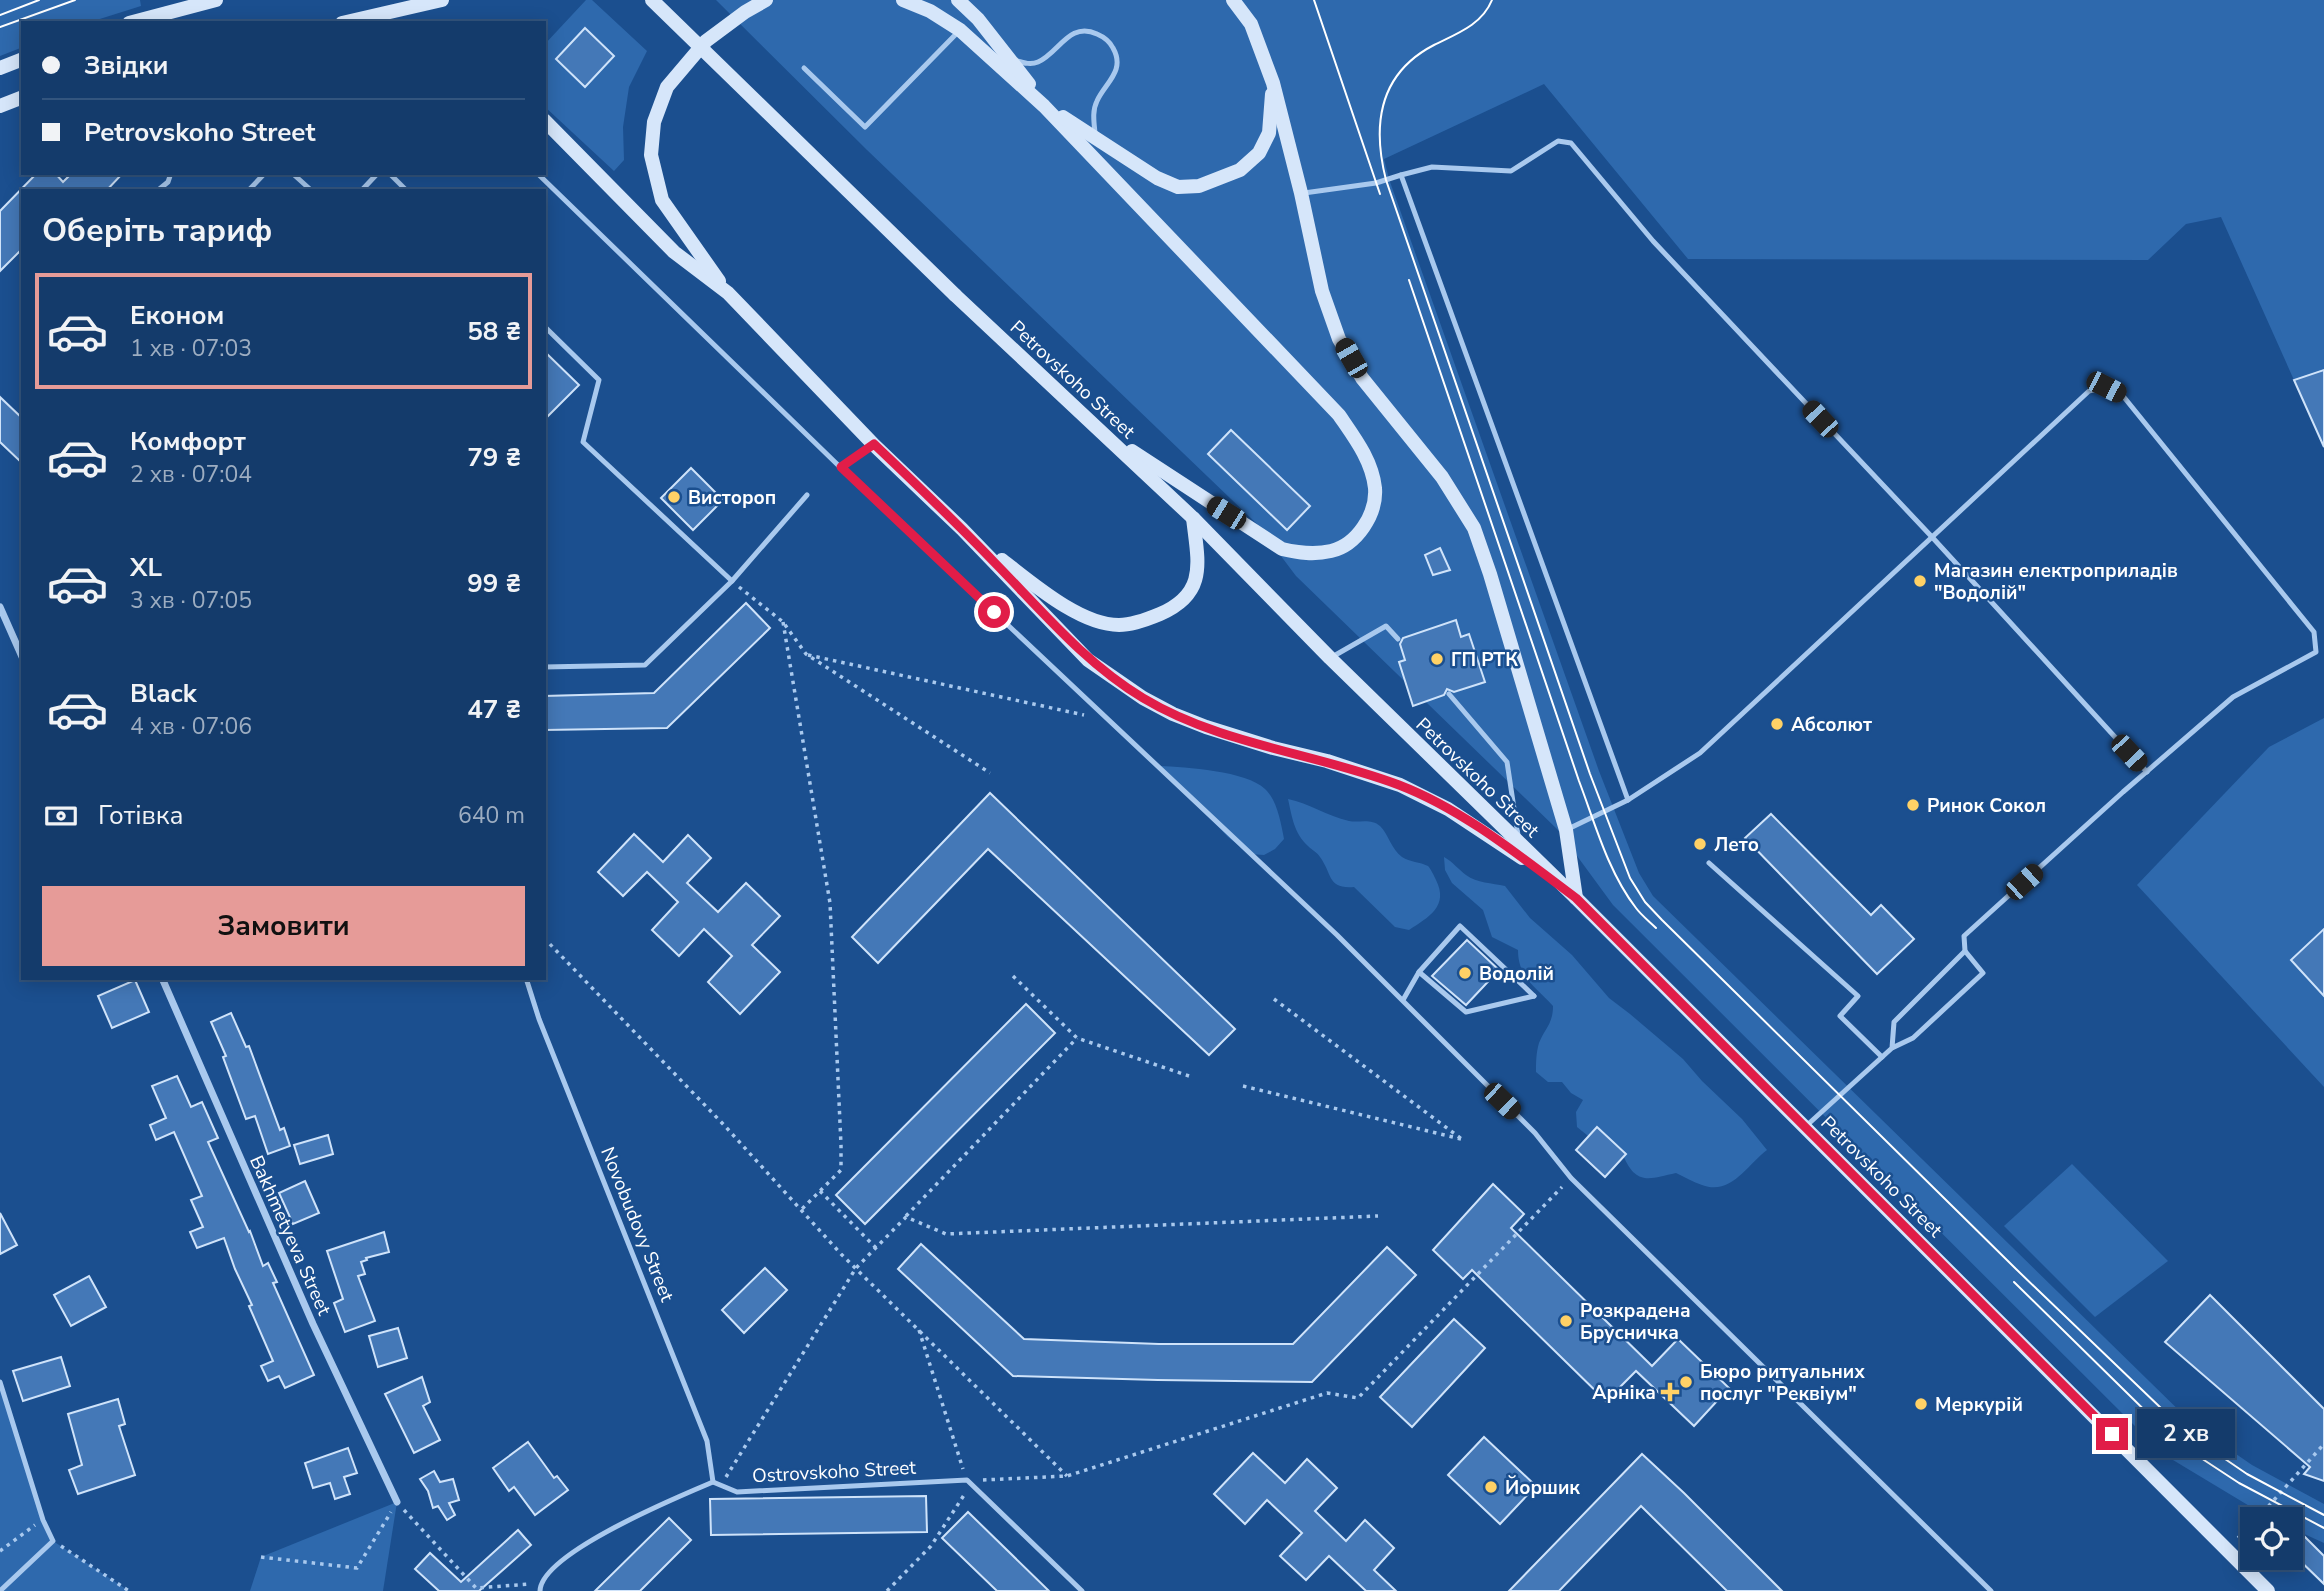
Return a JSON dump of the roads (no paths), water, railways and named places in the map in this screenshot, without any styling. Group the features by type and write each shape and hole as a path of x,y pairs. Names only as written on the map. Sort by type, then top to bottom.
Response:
{"main road":[{"path":"141,21 216,0"},
{"path":"351,21 442,0"},
{"name":"Petrovskoho Street","path":"652,0 954,295 1194,518 1330,658 1576,898 2268,1591"},
{"path":"766,0 706,41 667,87 654,122 651,155 662,201 728,293 1088,660 1143,698 1173,714 1273,748 1327,761 1400,785 1448,808 1498,840 1576,898"},
{"path":"902,0 930,11 960,30 1044,106 1339,415 1363,450 1375,489 1373,507 1367,522 1356,537 1335,551 1301,553 1282,549 1096,426"},
{"path":"958,0 978,19 1011,59 1044,106 1157,178 1178,187 1199,186 1240,170 1259,153 1269,133 1273,83"},
{"path":"1233,0 1251,24 1273,83 1322,291 1339,339 1362,378 1441,477 1474,528 1490,573 1566,830 1576,898"},
{"path":"0,68 21,60"},
{"path":"0,106 21,98"},
{"path":"546,122 674,252 728,293"},
{"path":"962,529 1037,587 1091,619 1118,625 1144,621 1173,608 1187,598 1196,581 1194,518"}],"street":[{"path":"0,607 21,654"},
{"name":"Bakhmetyeva Street","path":"163,980 313,1324 397,1502"}],"lane":[{"path":"804,68 865,127 960,30"},
{"path":"1011,59 1025,64 1035,63 1046,57 1070,34 1082,31 1095,32 1105,38 1117,59 1116,71 1112,82 1102,91 1096,104 1093,118 1095,137"},
{"path":"1301,193 1376,183 1432,167 1511,171 1558,141 1571,143 1653,241 1932,537 2147,772"},
{"path":"160,189 170,175"},
{"path":"250,189 263,175"},
{"path":"294,175 310,189"},
{"path":"363,189 376,175"},
{"path":"391,175 405,189"},
{"path":"539,175 841,467 1336,935 1535,1133 1571,1178 1990,1591"},
{"path":"1401,175 1628,800"},
{"path":"546,328 600,380 583,442 732,581"},
{"path":"1566,830 1628,800 1700,753 2089,391 2106,387 2123,396 2314,632 2316,652 2232,697 1964,936 1965,951 1983,972 1913,1038 1892,1048 1805,1127"},
{"path":"841,467 874,444"},
{"path":"546,667 645,665 732,581 807,495"},
{"path":"1330,658 1386,626 1398,639"},
{"path":"1448,694 1507,762 1520,845"},
{"path":"1709,863 1858,996 1840,1016 1882,1057"},
{"path":"1402,1000 1419,972 1460,926 1534,996 1466,1012 1419,972"},
{"path":"1892,1048 1894,1022 1965,951"},
{"name":"Novobudovy Street","path":"527,980 707,1441 713,1482"},
{"path":"0,1382 43,1520 53,1541 0,1591"},
{"path":"540,1591 540,1583 550,1572 601,1534 713,1482"},
{"name":"Ostrovskoho Street","path":"713,1482 737,1492 969,1482 1082,1591"}],"tram line":[{"path":"0,15 39,0"},
{"path":"0,27 75,0"},
{"path":"1314,0 1380,194"},
{"path":"1492,0 1488,9 1475,22 1415,57 1401,71 1391,86 1380,121 1382,160 1386,180 1590,774 1630,878 1645,902 1662,920 2016,1269 2187,1433 2247,1474 2324,1515"},
{"path":"1409,280 1603,847 1626,894 1638,911 1656,928"},
{"path":"2014,1282 2178,1443 2239,1483 2324,1528"}],"place":[{"name":"Вистороп","path":"674,497"},
{"name":"Магазин електроприладів \"Водолій\"","path":"1920,581"},
{"name":"ГП РТК","path":"1437,659"},
{"name":"Абсолют","path":"1777,724"},
{"name":"Ринок Сокол","path":"1913,805"},
{"name":"Лето","path":"1700,844"},
{"name":"Водолій","path":"1465,973"},
{"name":"Розкрадена Брусничка","path":"1566,1321"},
{"name":"Бюро ритуальних послуг \"Реквіум\"","path":"1686,1382"},
{"name":"Арніка","path":"1670,1392"},
{"name":"Меркурій","path":"1921,1404"},
{"name":"Йоршик","path":"1491,1487"}]}
